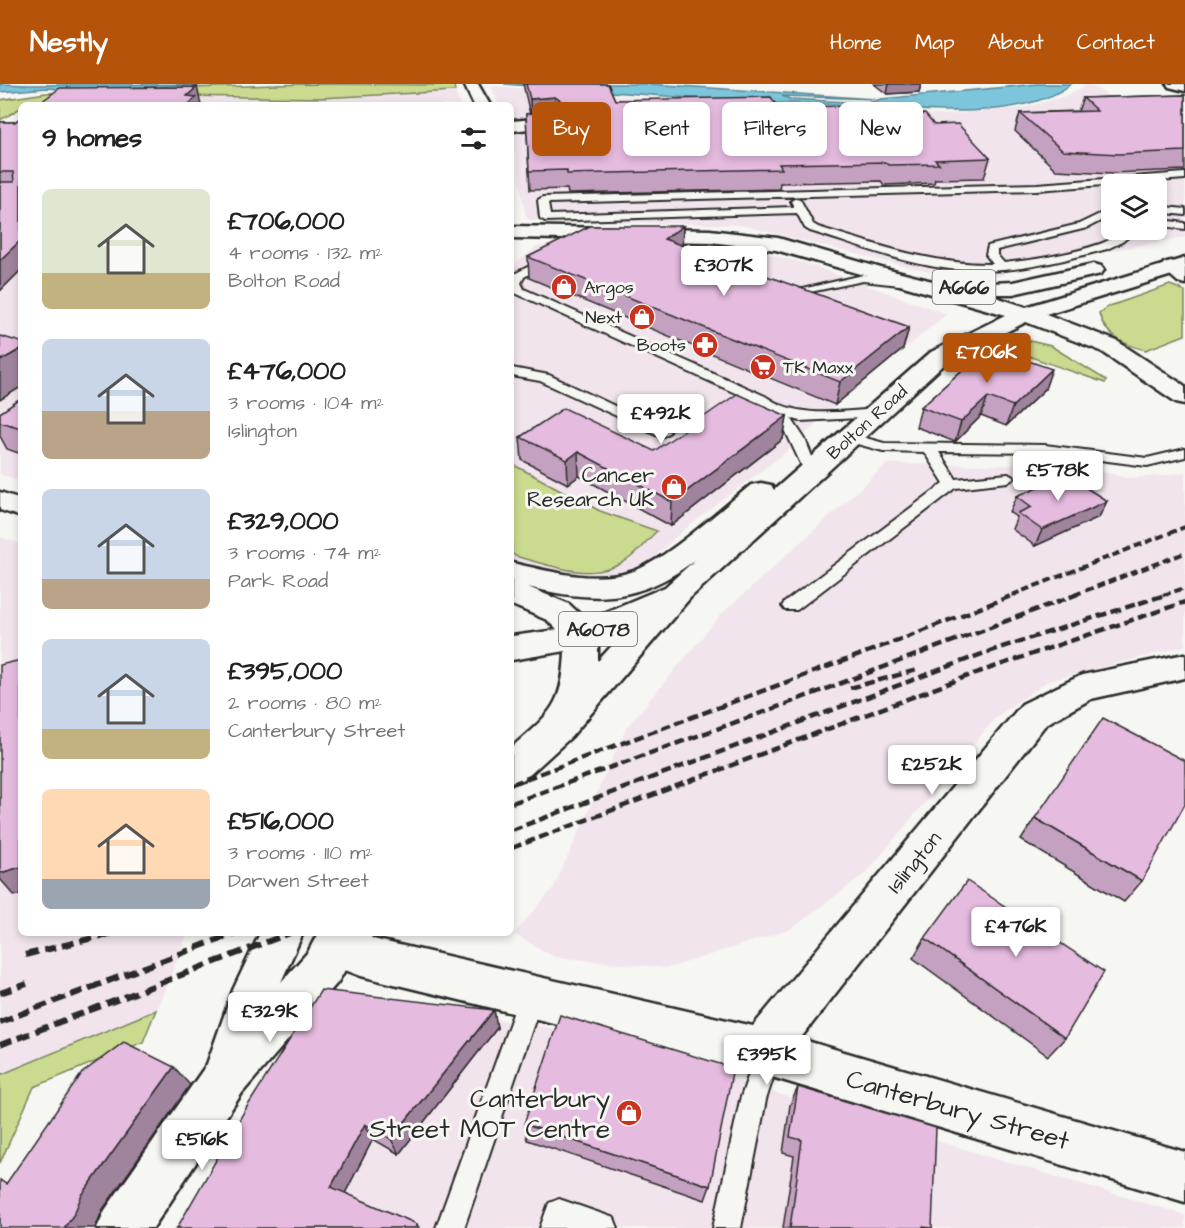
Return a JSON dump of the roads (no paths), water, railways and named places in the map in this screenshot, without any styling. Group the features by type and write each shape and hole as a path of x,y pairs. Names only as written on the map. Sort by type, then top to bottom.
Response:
{"main road":[{"path":"1174,84 1185,87"},
{"path":"472,87 480,102"},
{"path":"514,126 532,124"},
{"path":"514,232 741,238 778,244 809,253 874,273 946,301 962,317 963,330 939,357"},
{"path":"514,244 560,234"},
{"name":"A666","path":"874,273 941,285 1013,288 1053,281 1185,247"},
{"name":"Bolton Road","path":"679,591 939,357 993,331 1141,277 1180,270"},
{"path":"874,273 1036,315 1043,326 1056,335 1101,352 1177,399 1185,419"},
{"path":"1101,352 1082,315 1087,305 1141,277"},
{"path":"1036,315 1043,293 1053,281"},
{"path":"993,331 1044,338 1101,352"},
{"path":"514,573 582,586 640,581 662,568 780,475 811,472"},
{"path":"0,501 18,507"},
{"path":"514,766 551,733 679,591"},
{"name":"A6078","path":"514,648 554,644 582,636 679,591"},
{"path":"514,594 558,612 582,636 580,683 551,733 514,754"},
{"name":"Islington","path":"765,1052 1034,714 1082,688 1178,673"},
{"path":"226,1077 255,990 281,936"},
{"path":"123,1228 226,1077 323,967 355,939"},
{"name":"Canterbury Street","path":"355,939 531,997 765,1052 1185,1177"}],"lane":[{"path":"801,210 545,218 543,200 1037,187 1185,176"},
{"path":"792,193 809,226 814,229 922,260 954,266 1001,267 1105,247 1120,240"},
{"path":"1167,210 1185,212"},
{"path":"1001,267 992,255 992,248 1083,226 1101,217"},
{"path":"1167,224 1185,226"},
{"path":"809,253 830,266 829,279 820,287"},
{"path":"558,255 520,274 515,284 519,291 734,385 775,409 800,417 879,413"},
{"path":"791,293 863,278 899,282"},
{"path":"516,375 544,378 663,432"},
{"path":"775,409 794,429 805,450 811,472"},
{"path":"851,438 883,447 1045,449 1147,462 1185,453"},
{"path":"929,448 952,484"},
{"path":"791,606 952,484 1008,478"},
{"path":"450,1228 531,997"},
{"path":"728,1228 753,1100 765,1052"},
{"path":"554,1228 559,1213 604,1228"}],"water":[{"path":"0,84 223,84 67,90 48,88 0,92"},
{"path":"504,84 650,84 874,99 782,96 790,99 848,102 839,102 839,104 827,102 745,102"},
{"path":"1037,84 1071,84 1051,96 1027,104 1000,109 923,110 923,102 871,102 881,99"}],"railway":[{"path":"1012,595 1185,527"},
{"path":"1074,595 1185,553"},
{"path":"1163,595 1185,588"},
{"path":"514,783 862,654 1016,594"},
{"path":"514,802 783,705 1078,594"},
{"path":"514,829 990,651 1168,594"},
{"path":"514,847 979,672 1185,602"},
{"path":"850,688 917,670"},
{"path":"25,955 101,936"},
{"path":"0,1022 227,936"},
{"path":"0,1045 282,936"},
{"path":"0,993 27,984"}],"place":[{"name":"Argos","path":"564,287"},
{"name":"Next","path":"642,317"},
{"name":"Boots","path":"705,345"},
{"name":"TK Maxx","path":"763,367"},
{"name":"Cancer Research UK","path":"674,487"},
{"name":"Canterbury Street MOT Centre","path":"629,1113"}]}
